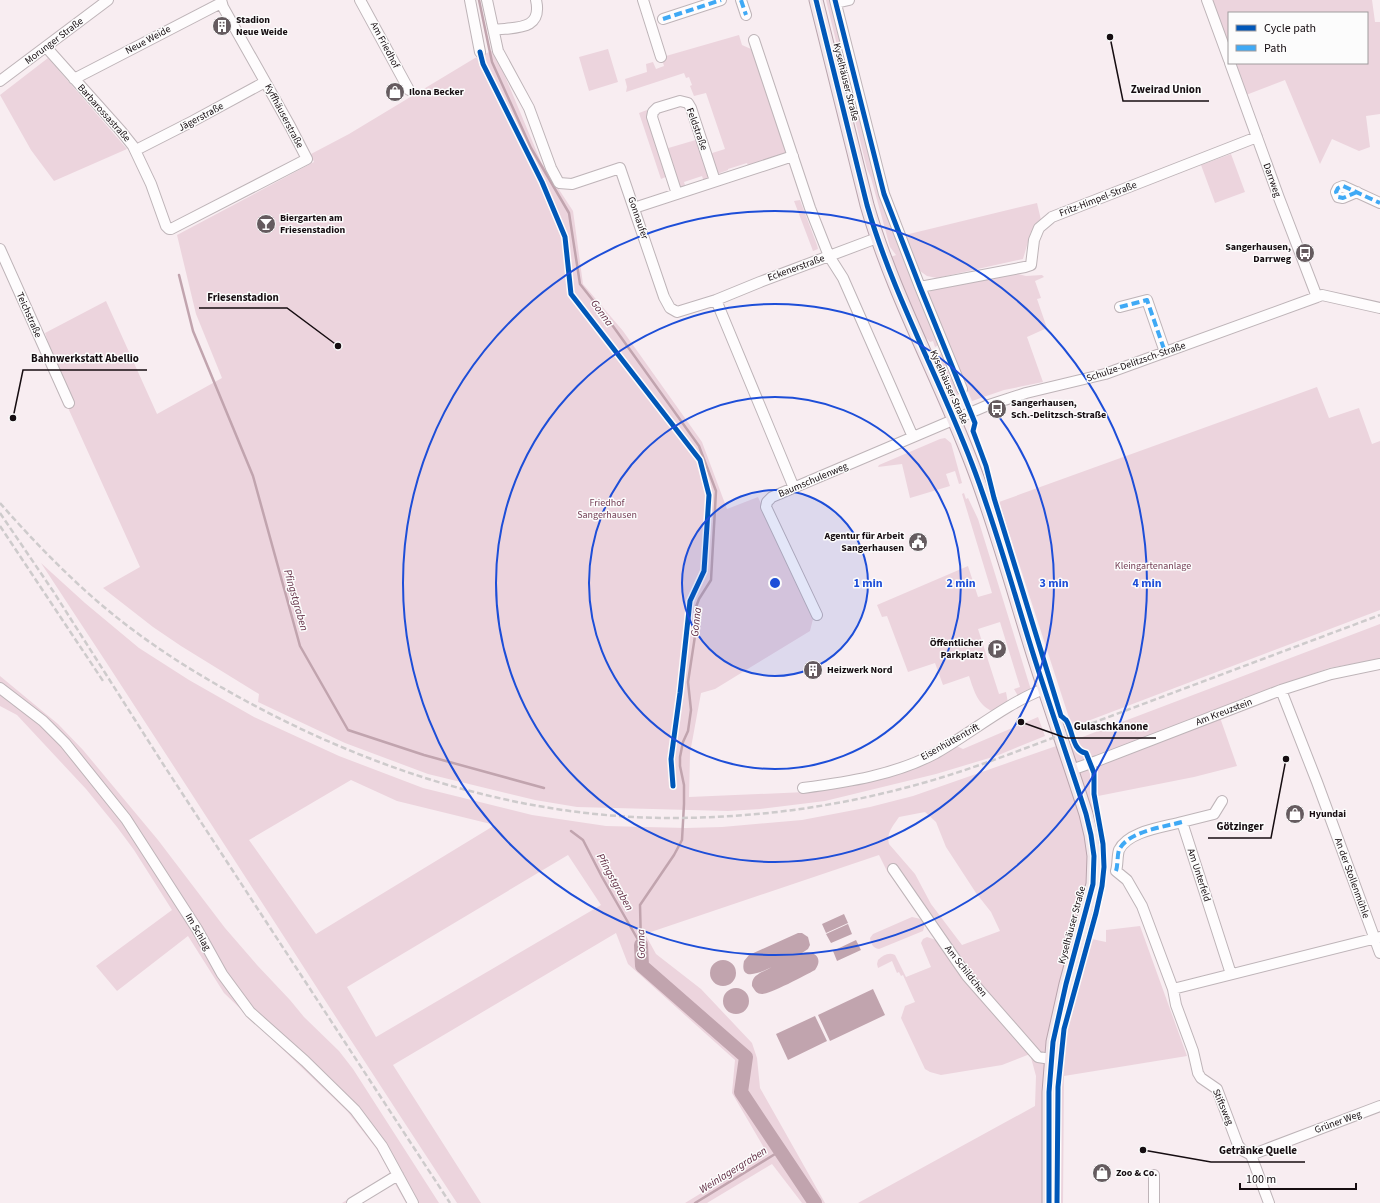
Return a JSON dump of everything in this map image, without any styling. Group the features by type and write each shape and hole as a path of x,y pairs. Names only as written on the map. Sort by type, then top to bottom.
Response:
{"main road":[{"name":"Kyselhäuser Straße","path":"816,0 863,190 877,238 966,448 984,498 1044,689 1086,814 1091,835 1094,856 1093,884 1066,984 1051,1059 1049,1092 1049,1203"}],"street":[{"name":"Morunger Straße","path":"0,81 108,0"},
{"name":"Am Friedhof","path":"360,0 409,90"},
{"path":"470,0 480,52"},
{"path":"487,0 494,30 520,27 530,24 536,18 538,9 536,0"},
{"path":"643,0 661,57"},
{"path":"663,19 721,0"},
{"path":"741,0 746,15"},
{"path":"836,2 849,0"},
{"path":"1207,0 1228,57"},
{"name":"Neue Weide","path":"74,79 221,1"},
{"name":"Kyffhäuserstraße","path":"169,229 173,229 306,159 293,132 221,1"},
{"name":"Kyselhäuser Straße","path":"836,2 884,194 962,389"},
{"name":"Gonnaufer","path":"494,30 498,51 529,108 551,168 559,183 572,184 620,168 664,297 670,308 677,312 716,300"},
{"path":"754,40 810,208 829,256 843,278 913,437"},
{"name":"Barbarossastraße","path":"46,47 121,131 136,150 169,229"},
{"name":"Darrweg","path":"1230,64 1317,297"},
{"name":"Jägerstraße","path":"136,150 265,82"},
{"name":"Feldstraße","path":"676,194 652,117 653,112 657,108 680,101 688,103 691,108 715,182"},
{"name":"Fritz-Himpel-Straße","path":"920,287 1031,265 1034,240 1039,228 1052,217 1257,137"},
{"path":"634,208 793,156"},
{"path":"1357,192 1380,203"},
{"name":"Eckenerstraße","path":"716,300 877,238"},
{"name":"Teichstraße","path":"0,249 69,403"},
{"path":"1317,297 1322,295 1380,308"},
{"name":"Schulze-Delitzsch-Straße","path":"954,420 1001,400 1105,374 1317,297"},
{"path":"716,300 794,488"},
{"path":"1120,307 1147,300 1165,352"},
{"name":"Baumschulenweg","path":"817,615 766,507 766,502 772,497 954,420"},
{"name":"Am Kreuzstein","path":"1072,770 1281,690 1331,674 1380,664"},
{"name":"Im Schlag","path":"0,688 43,721 65,744 126,819 196,929 222,974 250,1012 305,1061 354,1110 382,1146 413,1203"},
{"name":"Eisenhüttentrift","path":"803,788 871,777 896,770 935,753 1014,704 1044,689"},
{"name":"An der Stollenmühle","path":"1281,690 1377,938 1380,953"},
{"path":"1222,800 1214,814 1131,837 1123,843 1118,852 1116,871 1127,880 1142,906 1173,989 1377,938"},
{"name":"Am Unterfeld","path":"1182,822 1231,974"},
{"name":"Am Schildchen","path":"893,869 967,976 1038,1057 1051,1059"},
{"name":"Stiftsweg","path":"1173,989 1176,1005 1193,1051 1198,1073 1201,1078 1217,1089 1238,1145 1242,1150 1251,1155 1269,1203"},
{"name":"Grüner Weg","path":"1251,1155 1380,1106"},
{"path":"352,1203 398,1175"},
{"path":"1154,1175 1154,1203"}],"green space":[{"path":"826,0 830,0 870,158 939,345 935,347 933,341 930,342 924,336 888,258 896,255 890,247 871,178 867,169"},
{"path":"1211,0 1372,0 1375,22 1380,22 1380,114 1366,116 1370,147 1359,151 1332,139 1320,164 1285,80 1246,95 1234,64 1368,64 1368,12 1228,12 1228,46"},
{"path":"739,35 742,45 751,49 756,54 786,151 784,154 749,168 747,163 717,174 709,154 725,149 706,93 694,96 690,86 692,85 689,77 686,78 684,73 626,92 627,87 625,79 647,72 646,64 653,62 656,69 664,66 662,59 666,56"},
{"path":"608,49 618,82 589,91 579,57"},
{"name":"Friedhof Sangerhausen","path":"494,50 541,162 573,211 583,284 623,331 702,442 727,509 758,497 814,615 810,631 715,689 701,693 690,753 689,797 806,792 882,778 954,745 963,749 1038,717 1045,736 996,756 936,774 825,801 760,809 728,811 577,807 535,800 428,774 345,743 258,702 259,694 153,627 103,588 140,567 69,410 45,333 106,301 157,414 222,378 196,314 177,235 314,162 311,154 349,134 475,58"},
{"path":"48,58 127,149 54,181 31,150 0,95"},
{"path":"647,110 668,176 661,179 639,113"},
{"path":"699,139 709,178 704,182 702,176 684,182 686,188 679,186 665,149"},
{"path":"1231,154 1245,192 1215,203 1201,165"},
{"path":"800,200 817,245 818,249 813,251 794,201"},
{"path":"1037,203 1041,220 1031,232 1023,259 937,278 927,276 920,271 905,235"},
{"path":"1014,273 1026,276 1042,275 1044,277 1035,281 1041,298 1037,299 1047,328 1027,337 1043,382 1004,390 972,401 928,295 931,288"},
{"path":"942,353 960,394 951,398 937,358 940,357 939,355"},
{"name":"Kleingartenanlage","path":"1317,387 1329,418 1359,408 1372,444 1380,441 1380,610 1072,727 999,502"},
{"path":"945,438 951,443 962,483 959,484 955,471 946,474 950,486 910,498 902,464 878,467 879,465"},
{"path":"964,493 978,519 1031,690 1018,696 1014,689 1020,687 1000,622 978,629 999,694 1006,692 1008,703 994,712 980,702 969,676 943,685 935,663 908,672 887,616 882,617 877,605 968,566 978,597 992,593 962,494"},
{"path":"41,563 85,603 139,648 189,680 254,717 339,756 423,788 532,815 606,826 686,828 722,827 802,820 870,807 913,796 1085,736 1380,624 1380,659 1329,668 1217,709 1237,766 1194,777 1098,796 1107,855 1107,873 1104,892 1092,939 1106,942 1106,930 1140,926 1187,1056 1064,1076 1063,1203 858,1203 1035,1106 1036,1076 1030,1054 1002,1065 941,1075 925,1069 901,1018 905,1006 915,1002 903,975 901,976 899,972 897,973 892,961 878,968 877,964 878,960 884,955 895,955 906,977 931,967 921,943 923,939 927,937 939,941 887,871 879,855 645,934 656,954 701,989 752,1043 757,1058 760,1088 825,1203 802,1203 772,1164 707,1203 685,1203 767,1153 732,1093 735,1060 628,964 616,933 393,1065 481,1203 457,1203","holes":["351,780 397,801 495,825 316,934 249,840","925,812 936,822 946,847 976,893 991,912 1000,931 962,945 931,904 915,874 889,844 889,833 899,817","568,855 601,905 376,1037 347,987"]},
{"path":"0,676 58,724 83,750 158,840 225,928 304,1017 339,1051 353,1069 439,1203 406,1203 394,1182 360,1203 342,1203 390,1173 376,1148 347,1111 224,993 188,936 117,991 96,966 172,910 134,850 86,789 17,715 0,706"},
{"path":"912,917 921,919 925,924 923,931 879,949 875,948 870,938 873,934"}],"shaded area":[{"path":"844,914 848,923 826,933 822,924"},
{"path":"848,924 852,934 831,943 826,934"},
{"path":"798,933 802,933 808,937 810,945 808,949 802,953 806,952 814,954 818,959 818,966 815,970 788,984 766,993 757,993 752,986 752,982 756,976 772,967 758,973 748,974 743,968 744,961 749,955"},
{"path":"856,940 861,950 837,961 833,951"},
{"path":"723,960 732,964 736,973 732,982 723,986 714,982 710,973 714,964"},
{"path":"736,988 745,992 749,1001 745,1010 736,1014 727,1010 723,1001 727,992"},
{"path":"873,989 885,1015 830,1041 818,1015"},
{"path":"815,1016 827,1041 788,1060 776,1034"}],"waterway":[{"name":"Gonna","path":"479,0 492,62 531,148 569,213 580,284 610,322 699,446 716,491 711,580 699,599 696,607 695,636 688,682 691,710 688,731 683,742 680,757 680,766 684,785 682,840 674,855 640,905 641,945"},
{"name":"Pfingstgraben","path":"179,275 193,331 253,476 300,646 348,730 424,755 544,788"},
{"name":"Pfingstgraben","path":"571,831 583,840 602,877 641,945"},
{"name":"Gonna","path":"641,945 642,966 746,1057 741,1092 815,1203"},
{"name":"Weinlagergraben","path":"695,1203 780,1151"}],"railway":[{"path":"0,503 27,533 100,604 162,651 246,701 347,749 399,769 452,786 506,800 561,810 616,816 701,818 760,814 818,806 876,795 997,759 1380,615"},
{"path":"0,513 53,591 163,764 450,1203"},
{"path":"0,526 103,681"}],"marked path":[{"path":"663,19 721,0"},
{"path":"741,0 746,15"},
{"path":"1357,192 1343,198 1338,197 1336,192 1338,188 1343,186 1380,203"},
{"path":"1120,307 1147,300 1165,352"},
{"path":"1116,871 1119,850 1130,838 1147,831 1182,822"}],"cycle path":[{"path":"816,0 867,205 903,304 959,432 981,489 1086,814 1091,835 1094,856 1093,884 1066,984 1053,1042 1049,1092 1049,1203"},
{"path":"835,0 884,194 975,423 973,431 986,466 994,498 1061,716 1066,720 1075,744 1081,751 1086,753 1094,773 1094,794 1103,844 1104,867 1102,886 1096,913 1064,1029 1058,1087 1057,1203"},
{"path":"480,52 483,64 542,182 565,237 571,294 700,460 709,495 704,571 690,601 671,759 673,786"}],"place":[{"name":"Stadion Neue Weide","path":"222,26"},
{"name":"Zweirad Union","path":"1110,37"},
{"name":"Ilona Becker","path":"395,92"},
{"name":"Biergarten am Friesenstadion","path":"266,224"},
{"name":"Sangerhausen, Darrweg","path":"1305,253"},
{"name":"Friesenstadion","path":"338,346"},
{"name":"Sangerhausen, Sch.-Delitzsch-Straße","path":"997,409"},
{"name":"Bahnwerkstatt Abellio","path":"13,418"},
{"name":"Agentur für Arbeit Sangerhausen","path":"918,542"},
{"name":"Öffentlicher Parkplatz","path":"997,649"},
{"name":"Heizwerk Nord","path":"813,670"},
{"name":"Gulaschkanone","path":"1021,722"},
{"name":"Götzinger","path":"1286,759"},
{"name":"Hyundai","path":"1295,814"},
{"name":"Getränke Quelle","path":"1143,1150"},
{"name":"Zoo & Co.","path":"1102,1173"}]}
